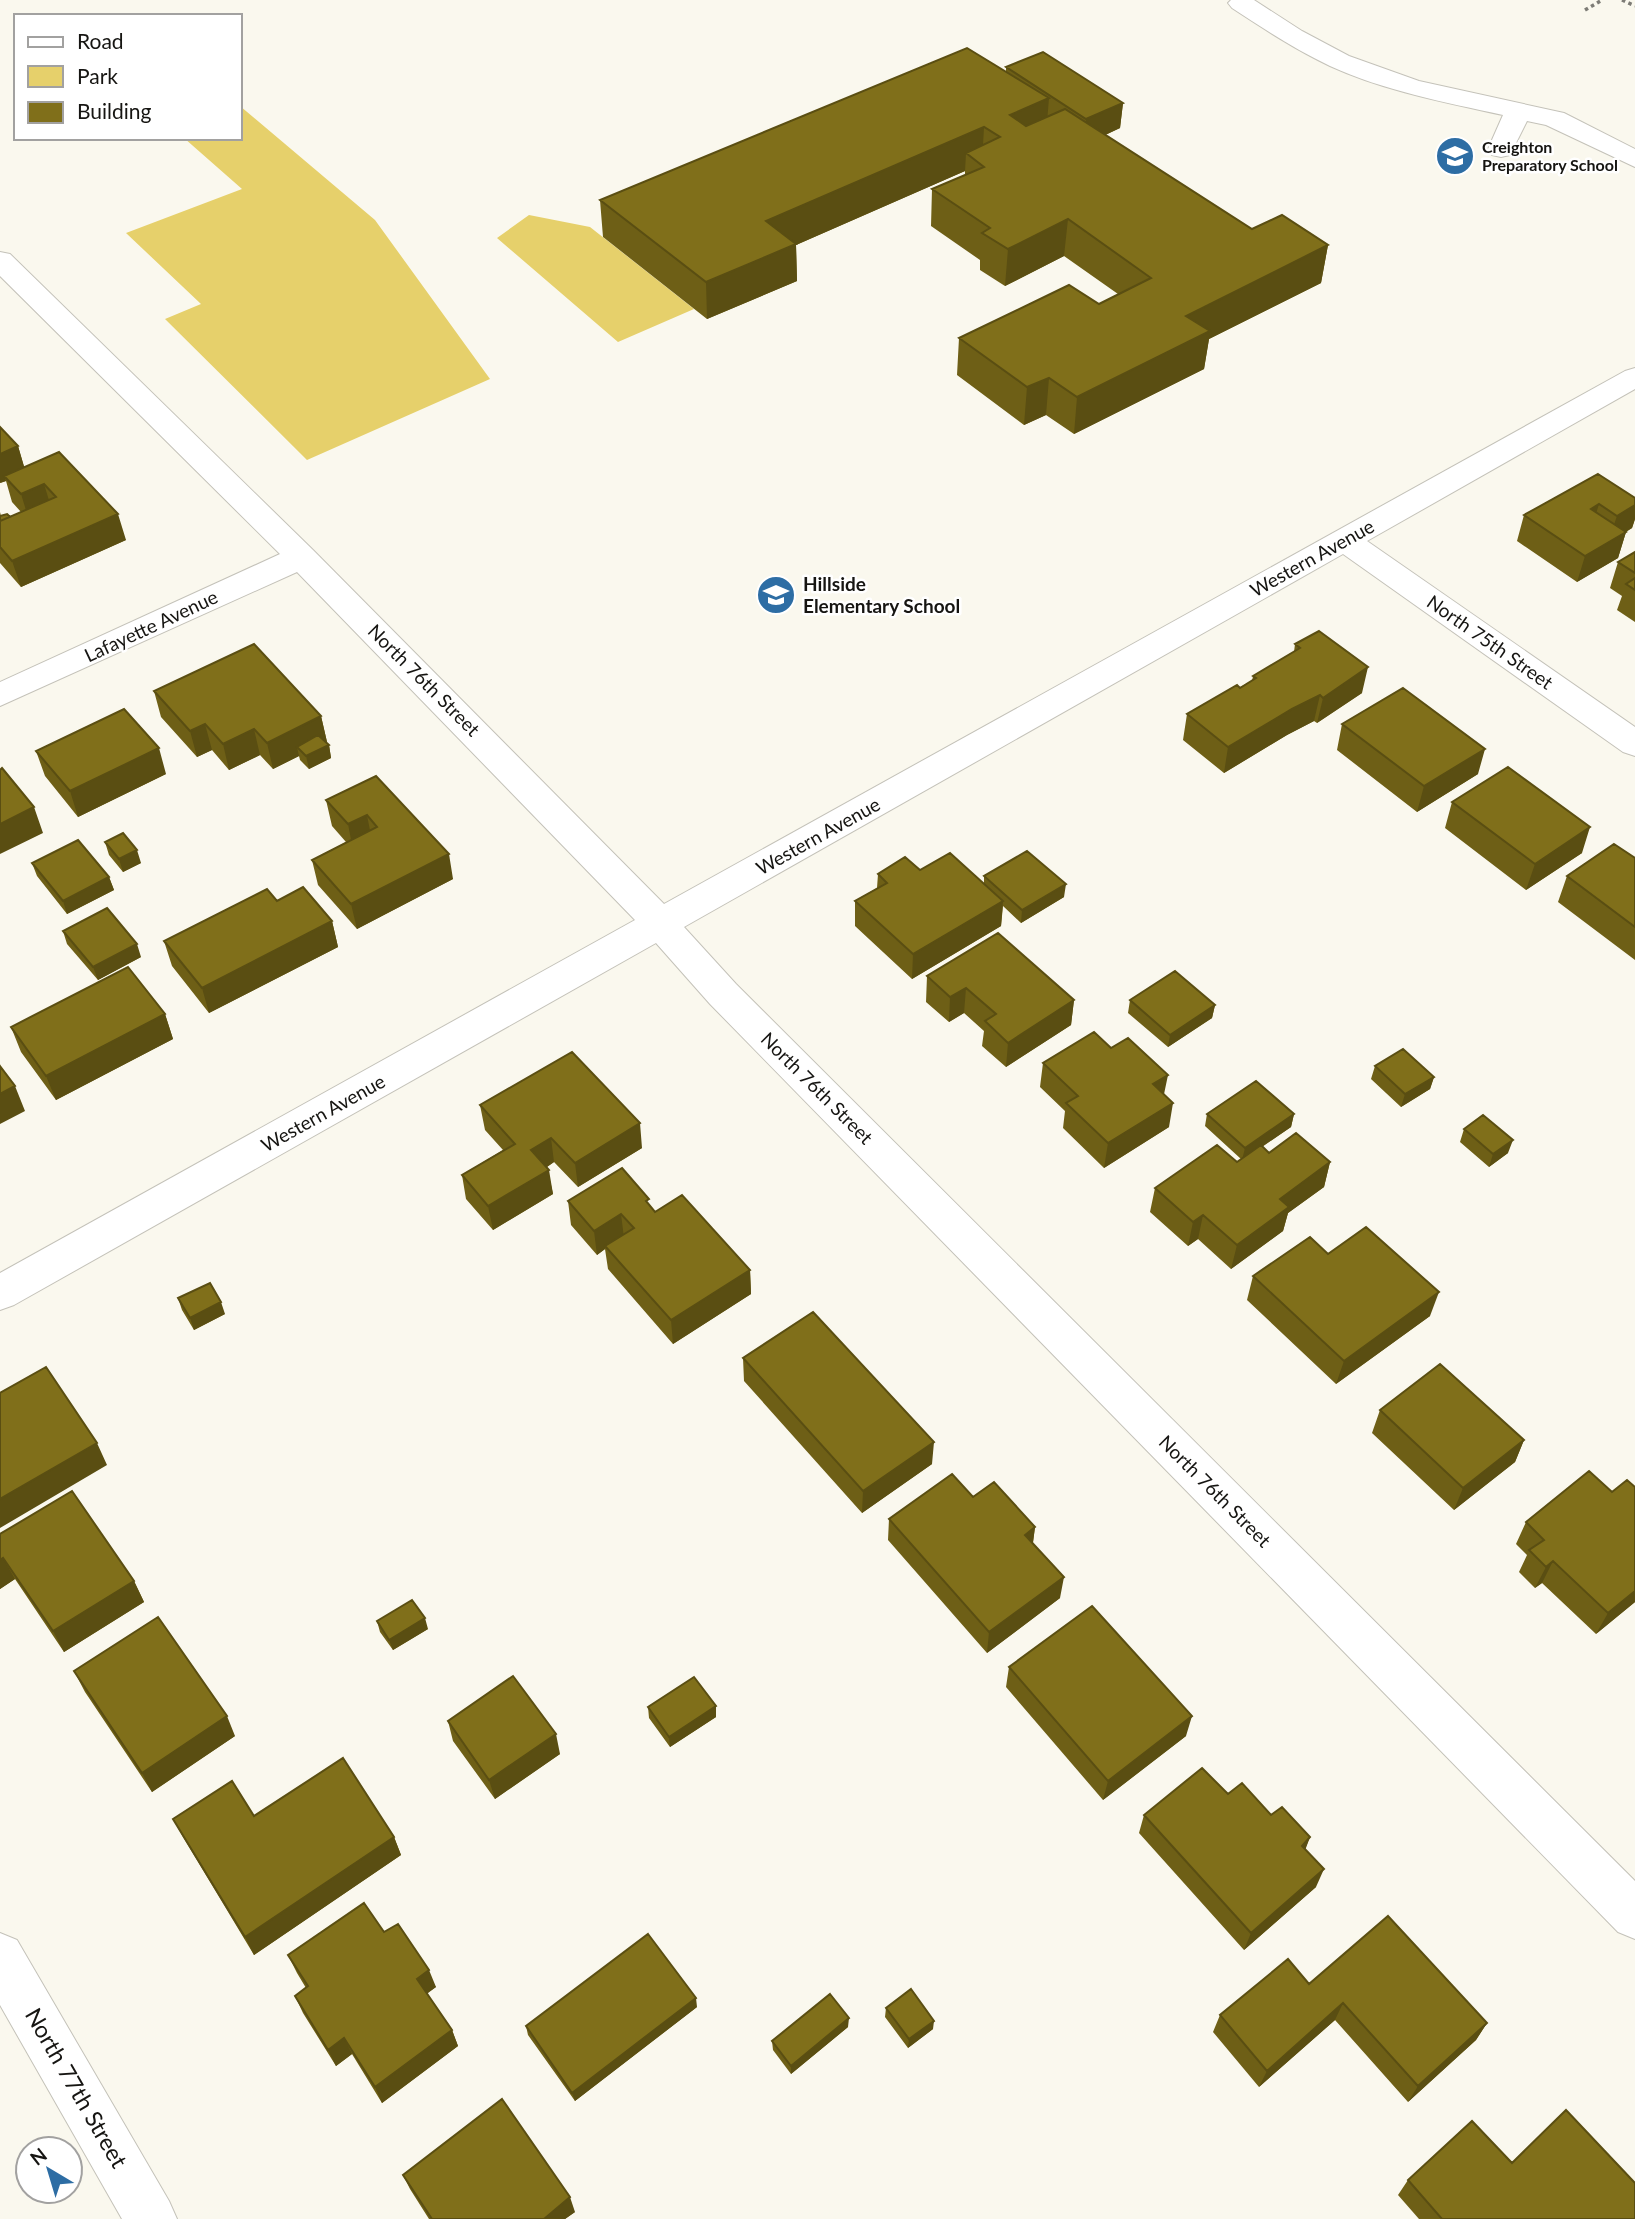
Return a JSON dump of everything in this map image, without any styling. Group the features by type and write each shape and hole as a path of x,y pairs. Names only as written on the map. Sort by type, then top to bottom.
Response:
{"street":[{"path":"1241,3 1293,36 1340,61 1412,87 1555,119 1635,159"},
{"path":"1501,149 1518,110"},
{"name":"North 76th Street","path":"0,260 302,557 662,924 723,994 1635,1915"},
{"name":"Western Avenue","path":"0,1293 1635,377"},
{"name":"North 75th Street","path":"1345,540 1635,744"},
{"name":"Lafayette Avenue","path":"0,695 302,557"},
{"name":"North 77th Street","path":"0,1958 151,2219"}],"path":[{"path":"1585,10 1602,0"},
{"path":"1622,0 1635,6"}],"green space":[{"path":"242,108 375,220 490,379 307,460 165,319 201,304 126,233 242,189 186,140 242,140"},
{"path":"529,215 590,227 694,309 618,342 497,238"}],"building":[{"path":"967,48 1049,98 1010,115 1026,126 1065,109 1252,229 1282,215 1328,245 1186,316 1210,331 1077,397 1049,378 1027,387 959,338 1069,285 1099,304 1151,278 1068,219 1008,249 982,233 990,228 932,189 984,167 966,153 1000,137 984,127 766,221 796,244 706,282 600,200"},
{"path":"1043,52 1123,103 1086,119 1006,67"},
{"path":"0,427 18,446 0,454"},
{"path":"59,452 118,514 12,561 0,547 0,521 56,497 44,484 21,494 4,476"},
{"path":"1598,474 1635,498 1635,505 1617,516 1599,504 1591,509 1626,532 1585,556 1524,515"},
{"path":"7,514 10,517 0,521 0,516"},
{"path":"1635,552 1635,573 1618,562"},
{"path":"1635,578 1635,590 1626,584"},
{"path":"1319,631 1368,667 1323,698 1320,695 1292,709 1228,747 1187,714 1237,685 1240,688 1256,678 1253,676 1300,648 1295,644"},
{"path":"254,644 321,716 267,743 254,729 223,744 205,724 190,731 154,691"},
{"path":"1403,688 1485,749 1424,786 1342,724"},
{"path":"124,709 159,748 70,791 36,751"},
{"path":"318,735 329,745 306,756 297,747"},
{"path":"1508,767 1590,827 1535,864 1452,802"},
{"path":"2,768 34,807 0,824 0,770"},
{"path":"376,776 449,854 351,904 312,860 377,827 367,815 348,824 326,800"},
{"path":"123,833 137,850 119,859 105,842"},
{"path":"78,840 109,877 63,901 32,863"},
{"path":"1614,844 1635,858 1635,927 1567,876"},
{"path":"1027,851 1066,884 1022,910 984,876"},
{"path":"950,853 1003,901 913,954 855,901 887,883 878,874 905,857 920,870"},
{"path":"303,887 332,921 202,988 164,941 267,889 277,901"},
{"path":"107,908 137,944 93,967 63,931"},
{"path":"998,933 1074,1000 1008,1043 985,1021 996,1014 966,988 950,997 927,976"},
{"path":"128,967 165,1014 46,1076 11,1027"},
{"path":"1175,971 1215,1005 1170,1035 1130,1000"},
{"path":"1094,1032 1111,1048 1128,1038 1168,1075 1153,1084 1173,1103 1108,1143 1066,1103 1078,1096 1043,1063"},
{"path":"1403,1049 1434,1077 1405,1094 1375,1066"},
{"path":"572,1052 640,1123 575,1163 551,1138 531,1150 549,1170 488,1206 462,1175 515,1144 480,1105"},
{"path":"0,1066 15,1086 0,1094"},
{"path":"1256,1081 1294,1114 1245,1148 1207,1114"},
{"path":"1483,1115 1513,1140 1493,1154 1464,1129"},
{"path":"1296,1133 1330,1162 1280,1199 1289,1207 1237,1245 1203,1215 1193,1222 1155,1188 1217,1145 1237,1162 1261,1145 1269,1153"},
{"path":"622,1168 649,1199 646,1201 655,1212 682,1195 750,1270 671,1320 605,1246 634,1228 621,1214 594,1231 568,1201"},
{"path":"1366,1227 1439,1292 1344,1361 1253,1276 1310,1237 1328,1254"},
{"path":"210,1283 221,1302 190,1318 178,1298"},
{"path":"813,1312 934,1442 863,1491 743,1358"},
{"path":"1440,1364 1524,1440 1463,1488 1380,1410"},
{"path":"46,1367 97,1443 0,1499 0,1393"},
{"path":"1589,1471 1612,1492 1627,1480 1635,1487 1635,1591 1608,1613 1553,1561 1546,1567 1529,1550 1544,1540 1526,1522"},
{"path":"952,1474 973,1497 994,1482 1035,1527 1025,1535 1064,1577 989,1632 889,1519"},
{"path":"72,1491 134,1581 53,1631 3,1558 0,1560 0,1534"},
{"path":"412,1600 425,1618 389,1640 377,1621"},
{"path":"1092,1606 1192,1716 1108,1781 1009,1667"},
{"path":"158,1617 227,1716 142,1773 74,1671"},
{"path":"513,1676 556,1734 489,1780 448,1721"},
{"path":"694,1677 716,1706 669,1737 648,1707"},
{"path":"343,1758 394,1837 245,1937 173,1819 232,1781 254,1816"},
{"path":"1202,1768 1228,1794 1242,1783 1271,1815 1282,1807 1310,1837 1302,1846 1324,1869 1251,1933 1144,1815"},
{"path":"364,1903 384,1932 398,1924 429,1970 417,1979 452,2030 375,2087 344,2038 328,2050 295,1996 308,1986 288,1955"},
{"path":"1388,1916 1487,2023 1418,2086 1343,2003 1267,2071 1220,2015 1288,1959 1309,1984"},
{"path":"648,1934 696,1998 572,2093 526,2026"},
{"path":"911,1989 934,2021 909,2039 886,2008"},
{"path":"830,1994 849,2018 791,2066 772,2041"},
{"path":"502,2099 570,2197 544,2219 432,2219 403,2175"},
{"path":"1566,2110 1635,2183 1635,2219 1442,2219 1408,2180 1472,2121 1512,2163"}],"place":[{"name":"Creighton Preparatory School","path":"1455,156"},
{"name":"Hillside Elementary School","path":"776,595"}]}
